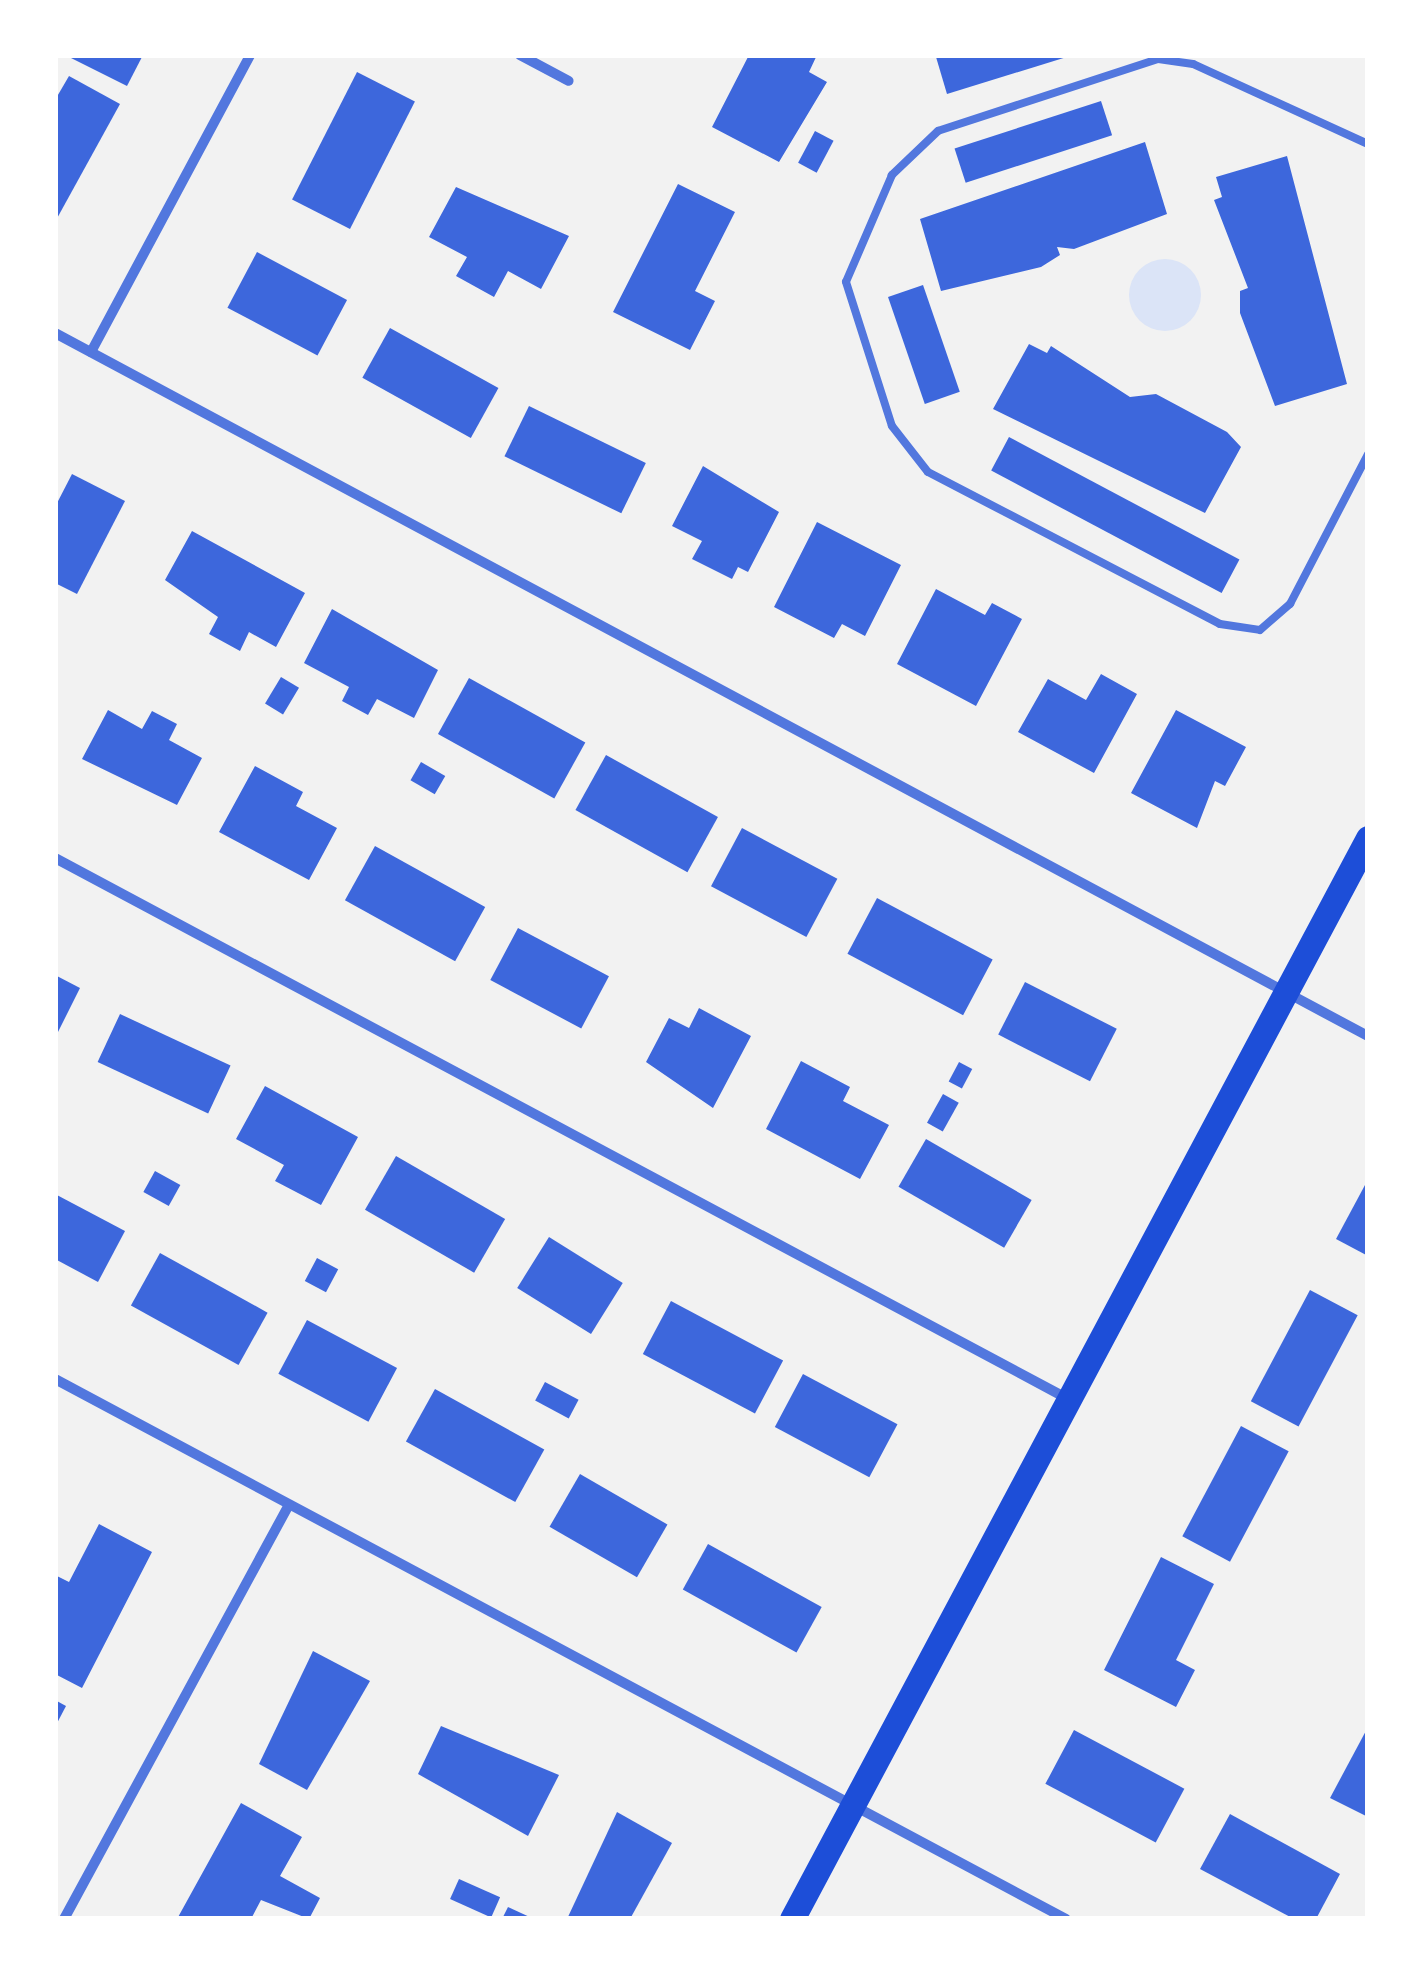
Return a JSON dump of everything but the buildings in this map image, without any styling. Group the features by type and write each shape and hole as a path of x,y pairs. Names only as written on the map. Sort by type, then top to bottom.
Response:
{"main road":[{"path":"792,1919 1368,838"}],"street":[{"path":"92,352 250,55"},
{"path":"520,55 570,82"},
{"path":"55,332 1367,1040"},
{"path":"55,858 1069,1399"},
{"path":"55,1379 1066,1919"},
{"path":"64,1919 289,1504"}],"lane":[{"path":"1368,144 1192,64 1158,59 938,131 892,174 846,282 892,426 928,472 1220,624 1260,630 1290,604 1368,454"}],"shaded area":[{"path":"1165,259 1191,269 1201,295 1191,321 1165,331 1139,321 1129,295 1139,269"}]}
